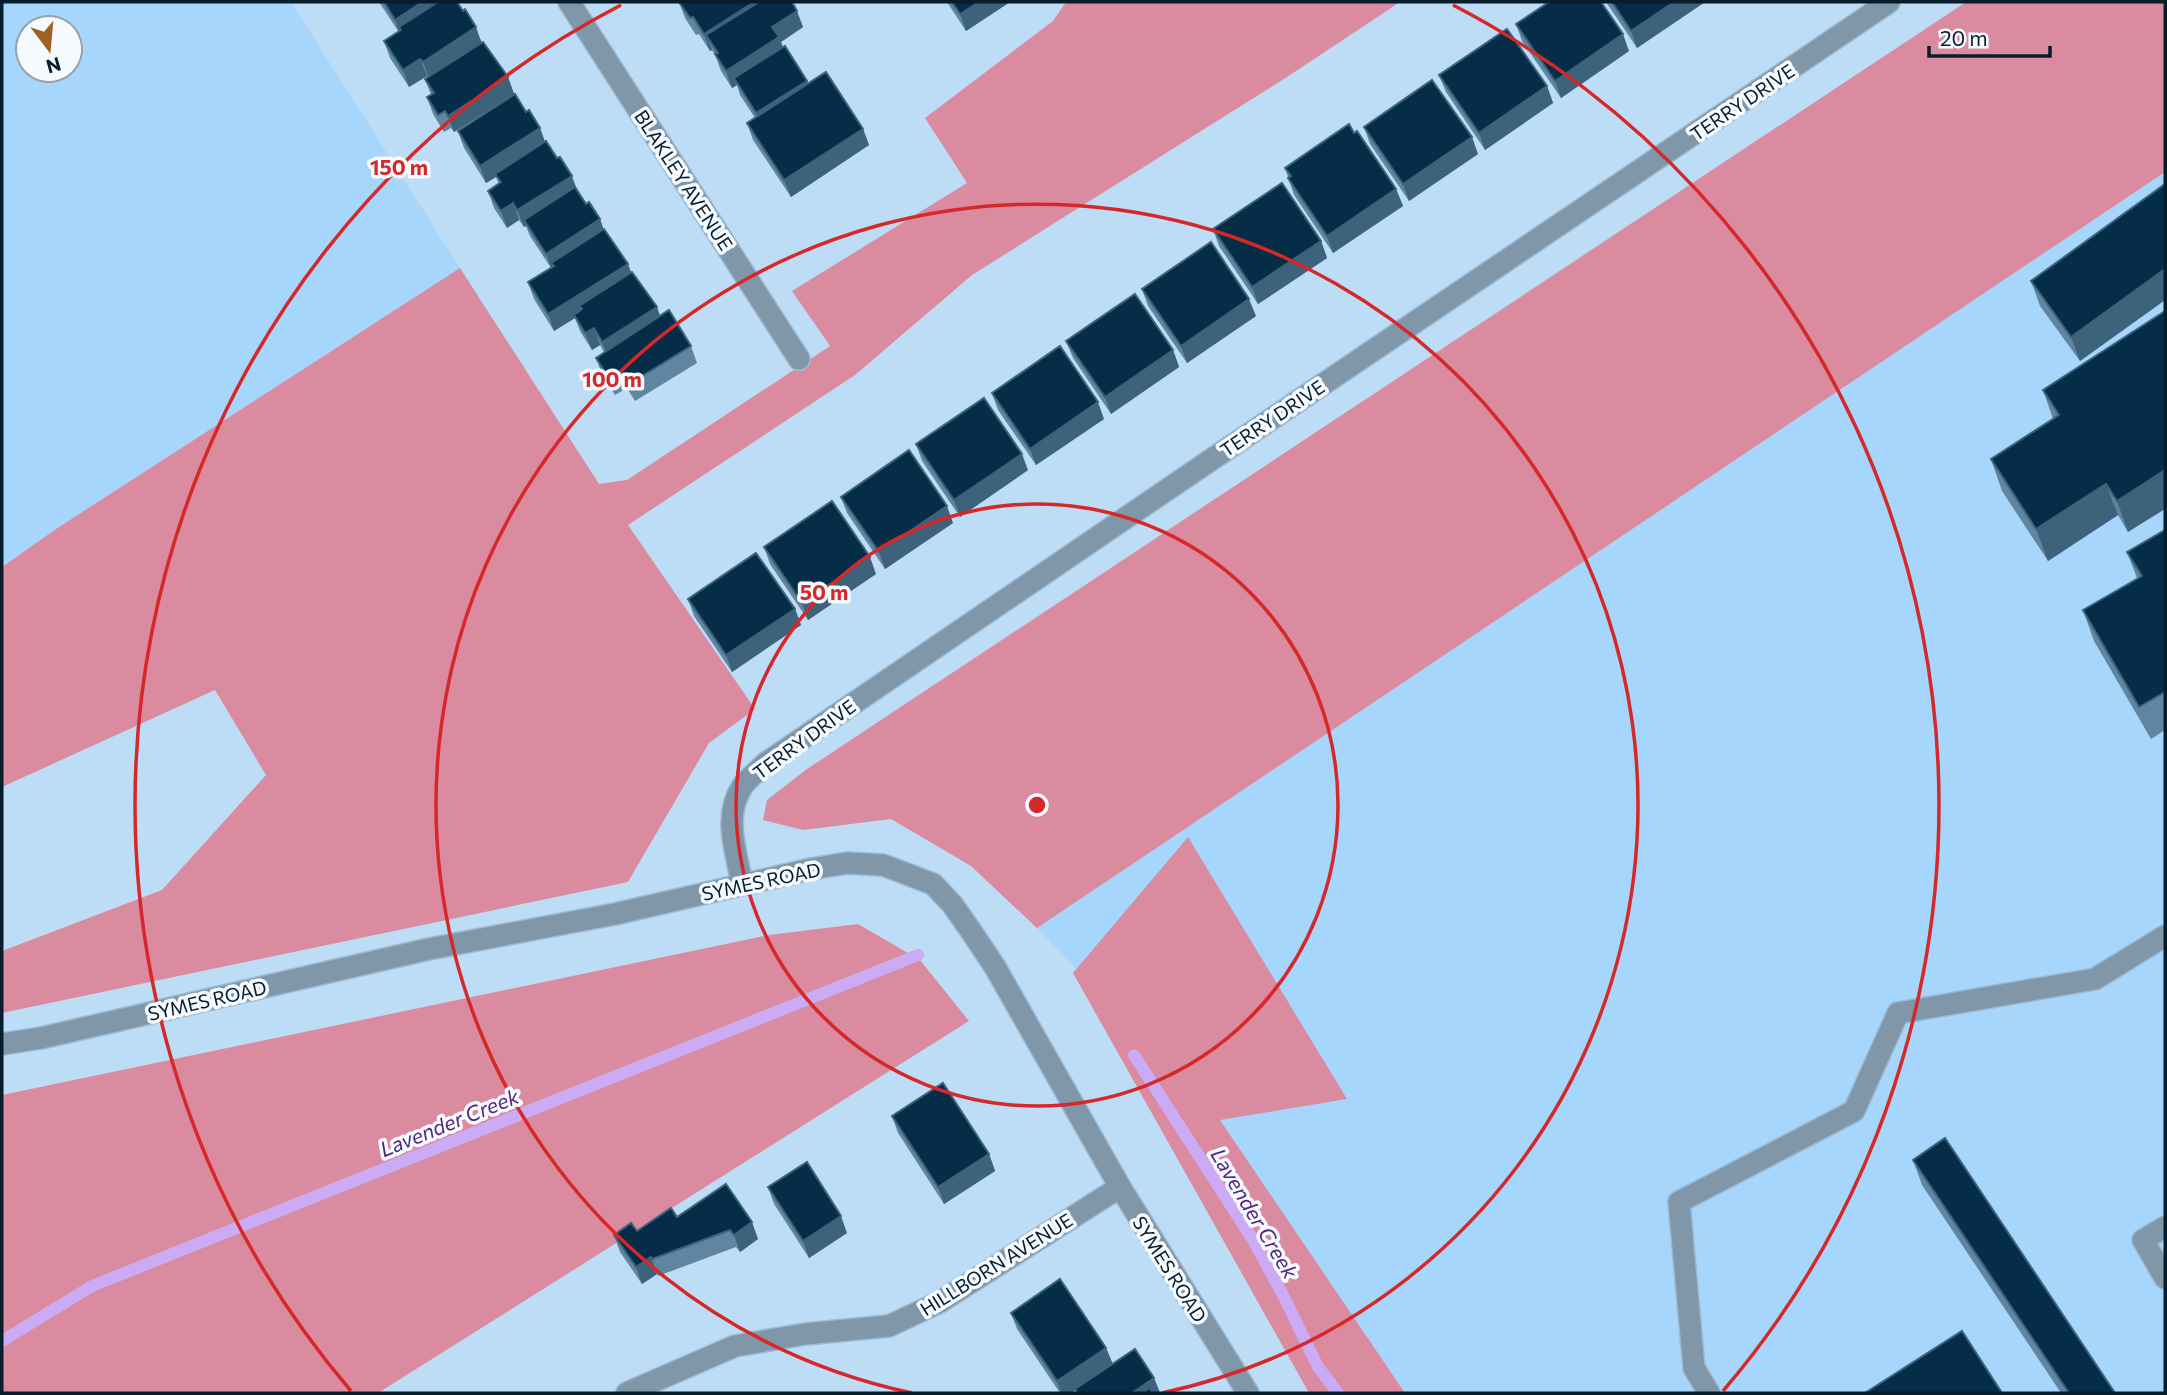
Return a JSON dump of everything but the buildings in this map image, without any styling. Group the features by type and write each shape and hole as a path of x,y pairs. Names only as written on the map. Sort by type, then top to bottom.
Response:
{"street":[{"name":"BLAKLEY AVENUE","path":"569,2 799,359"},
{"name":"TERRY DRIVE","path":"743,883 734,845 732,812 742,786 766,763 1889,2"},
{"name":"SYMES ROAD","path":"2,1044 41,1038 429,949 615,914 743,883 847,863 883,865 933,884 952,904 995,967 1120,1187 1248,1393"},
{"path":"1709,1393 1694,1368 1679,1202 1854,1111 1898,1013 2095,979 2165,936"},
{"name":"HILLBORN AVENUE","path":"627,1393 735,1346 805,1334 889,1326 940,1302 1120,1187"},
{"path":"2165,1227 2143,1240 2165,1278"}],"shaded area":[{"path":"2,2 291,2 460,268 56,529 2,567"},
{"path":"1066,2 1400,2 1284,79 972,275 855,375 628,525 755,709 709,743 628,882 2,1013 2,951 162,890 266,775 215,690 2,787 2,567 56,529 460,268 599,484 627,480 830,346 792,291 967,183 925,118 1053,21"},
{"path":"1966,2 2165,2 2165,172 1037,928 971,866 891,819 803,830 763,820 767,800 807,769"},
{"path":"2165,172 2165,1393 1405,1393 1220,1120 1037,928"},
{"path":"1188,837 1347,1099 1220,1120 1405,1393 1309,1393 1073,973"},
{"path":"858,924 920,960 969,1021 378,1393 2,1393 2,1095 769,935"}],"waterway":[{"name":"Lavender Creek","path":"2,1341 92,1286 918,955"},
{"name":"Lavender Creek","path":"1134,1055 1253,1240 1318,1367 1338,1393"}]}
